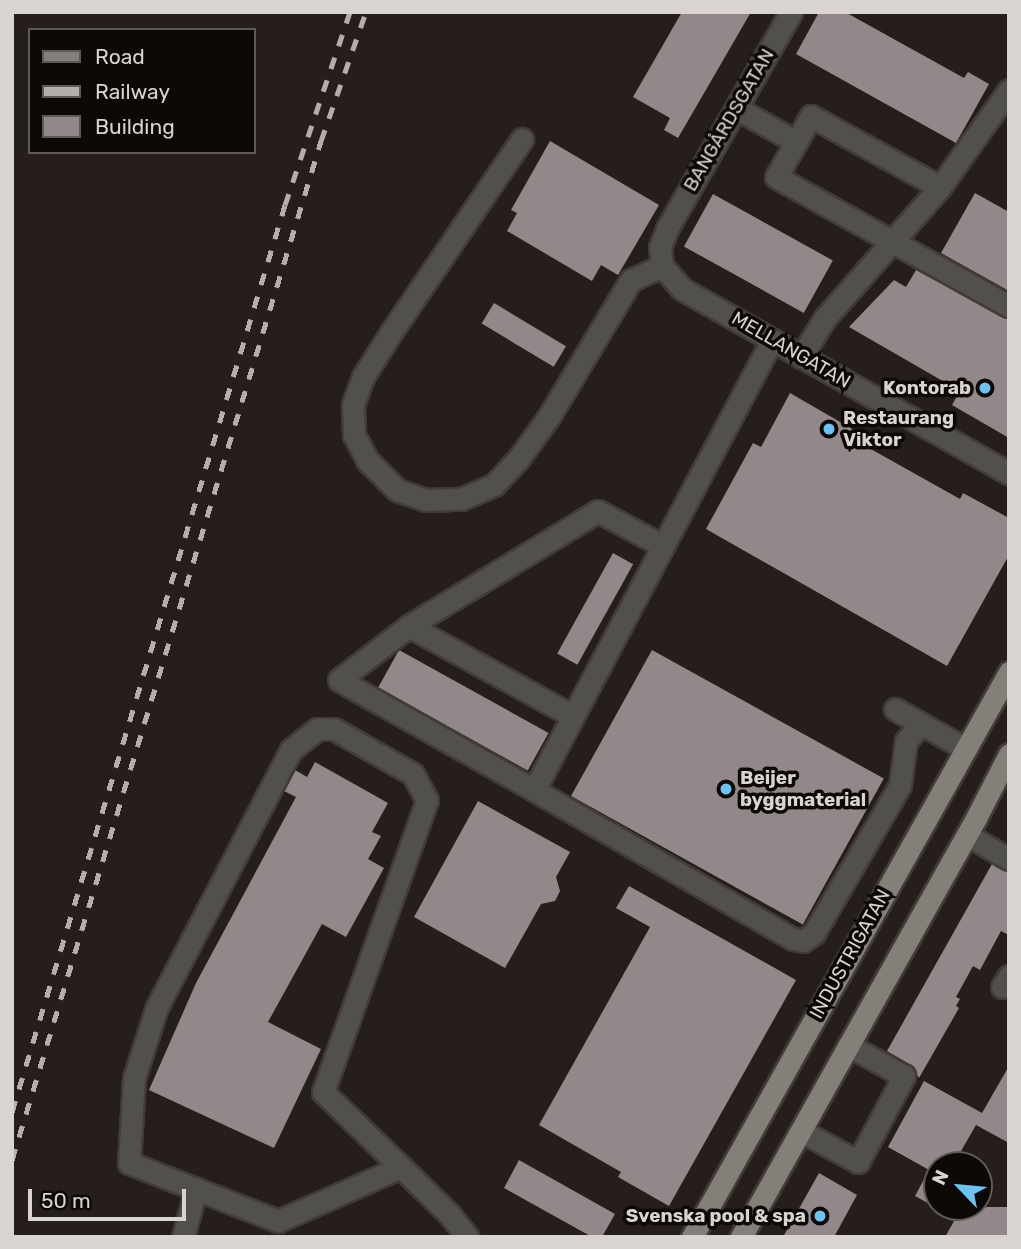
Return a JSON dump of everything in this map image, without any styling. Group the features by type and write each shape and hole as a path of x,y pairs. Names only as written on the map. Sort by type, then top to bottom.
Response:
{"main road":[{"name":"INDUSTRIGATAN","path":"692,1237 1009,671"},
{"path":"741,1237 967,835 1009,754"}],"street":[{"name":"BANGÅRDSGATAN","path":"662,266 660,247 668,227 791,12"},
{"path":"801,356 825,318 940,187 1009,90"},
{"path":"736,108 796,142"},
{"path":"940,187 811,116 776,177 1009,306"},
{"path":"522,139 392,331 363,377 356,396 353,405 355,435 368,461 397,490 426,500 461,499 494,485 519,458 548,418 631,280 662,266"},
{"name":"MELLANGATAN","path":"662,266 682,289 1005,474"},
{"path":"534,790 772,340"},
{"path":"663,546 598,512 409,626 339,680 793,939 803,941 814,933 900,785 906,741 920,724"},
{"path":"409,626 573,716"},
{"path":"895,709 966,749"},
{"path":"401,1167 278,1221 129,1163 134,1078 157,1007 291,750 317,729 334,729 413,774 427,800 323,1093 401,1167 468,1237"},
{"path":"967,835 1009,859"},
{"path":"801,1131 858,1162 904,1076 848,1045"},
{"path":"183,1237 196,1189"}],"building":[{"path":"682,12 751,12 678,138 664,130 670,118 633,97"},
{"path":"819,12 845,12 964,78 968,72 989,84 956,143 796,54"},
{"path":"550,141 659,205 618,275 601,265 592,281 507,231 517,213 511,210"},
{"path":"975,193 1009,212 1009,291 941,253"},
{"path":"713,194 833,260 804,313 684,246"},
{"path":"916,270 1009,319 1009,438 952,405 960,391 849,327 894,280 906,287"},
{"path":"494,303 566,346 554,367 482,324"},
{"path":"790,393 873,441 869,448 960,499 963,493 1009,518 1009,555 947,666 706,529 753,443 761,447"},
{"path":"613,553 633,564 577,665 557,654"},
{"path":"399,650 549,733 528,771 378,688"},
{"name":"Beijer byggmaterial","path":"652,650 884,778 803,925 571,796"},
{"path":"315,762 388,803 372,832 381,836 368,859 384,868 346,937 322,924 268,1022 321,1049 274,1148 149,1090 196,983 296,797 284,791 295,770 307,777"},
{"path":"478,801 570,852 556,877 560,891 555,901 541,904 505,968 414,917"},
{"path":"992,864 1009,872 1009,935 1001,931 980,970 973,966 956,997 960,999 956,1006 959,1008 919,1078 911,1065 887,1051"},
{"path":"629,886 796,980 669,1206 618,1177 621,1172 539,1125 650,927 616,908"},
{"path":"1009,1066 1009,1143 976,1125 961,1151 923,1151 923,1167 888,1147 924,1081 982,1113"},
{"path":"519,1160 615,1214 602,1237 592,1237 504,1188"},
{"name":"Svenska pool & spa","path":"819,1173 857,1195 834,1237 783,1237"},
{"path":"923,1181 923,1200 915,1196"},
{"path":"993,1207 1009,1207 1009,1237 945,1237 954,1221 993,1221"}],"railway":[{"path":"12,1112 285,205 350,12"},
{"path":"12,1160 321,141 366,12"}],"place":[{"name":"Kontorab","path":"985,388"},
{"name":"Restaurang Viktor","path":"829,429"},
{"name":"Beijer byggmaterial","path":"726,789"},
{"name":"Svenska pool & spa","path":"820,1216"}]}
